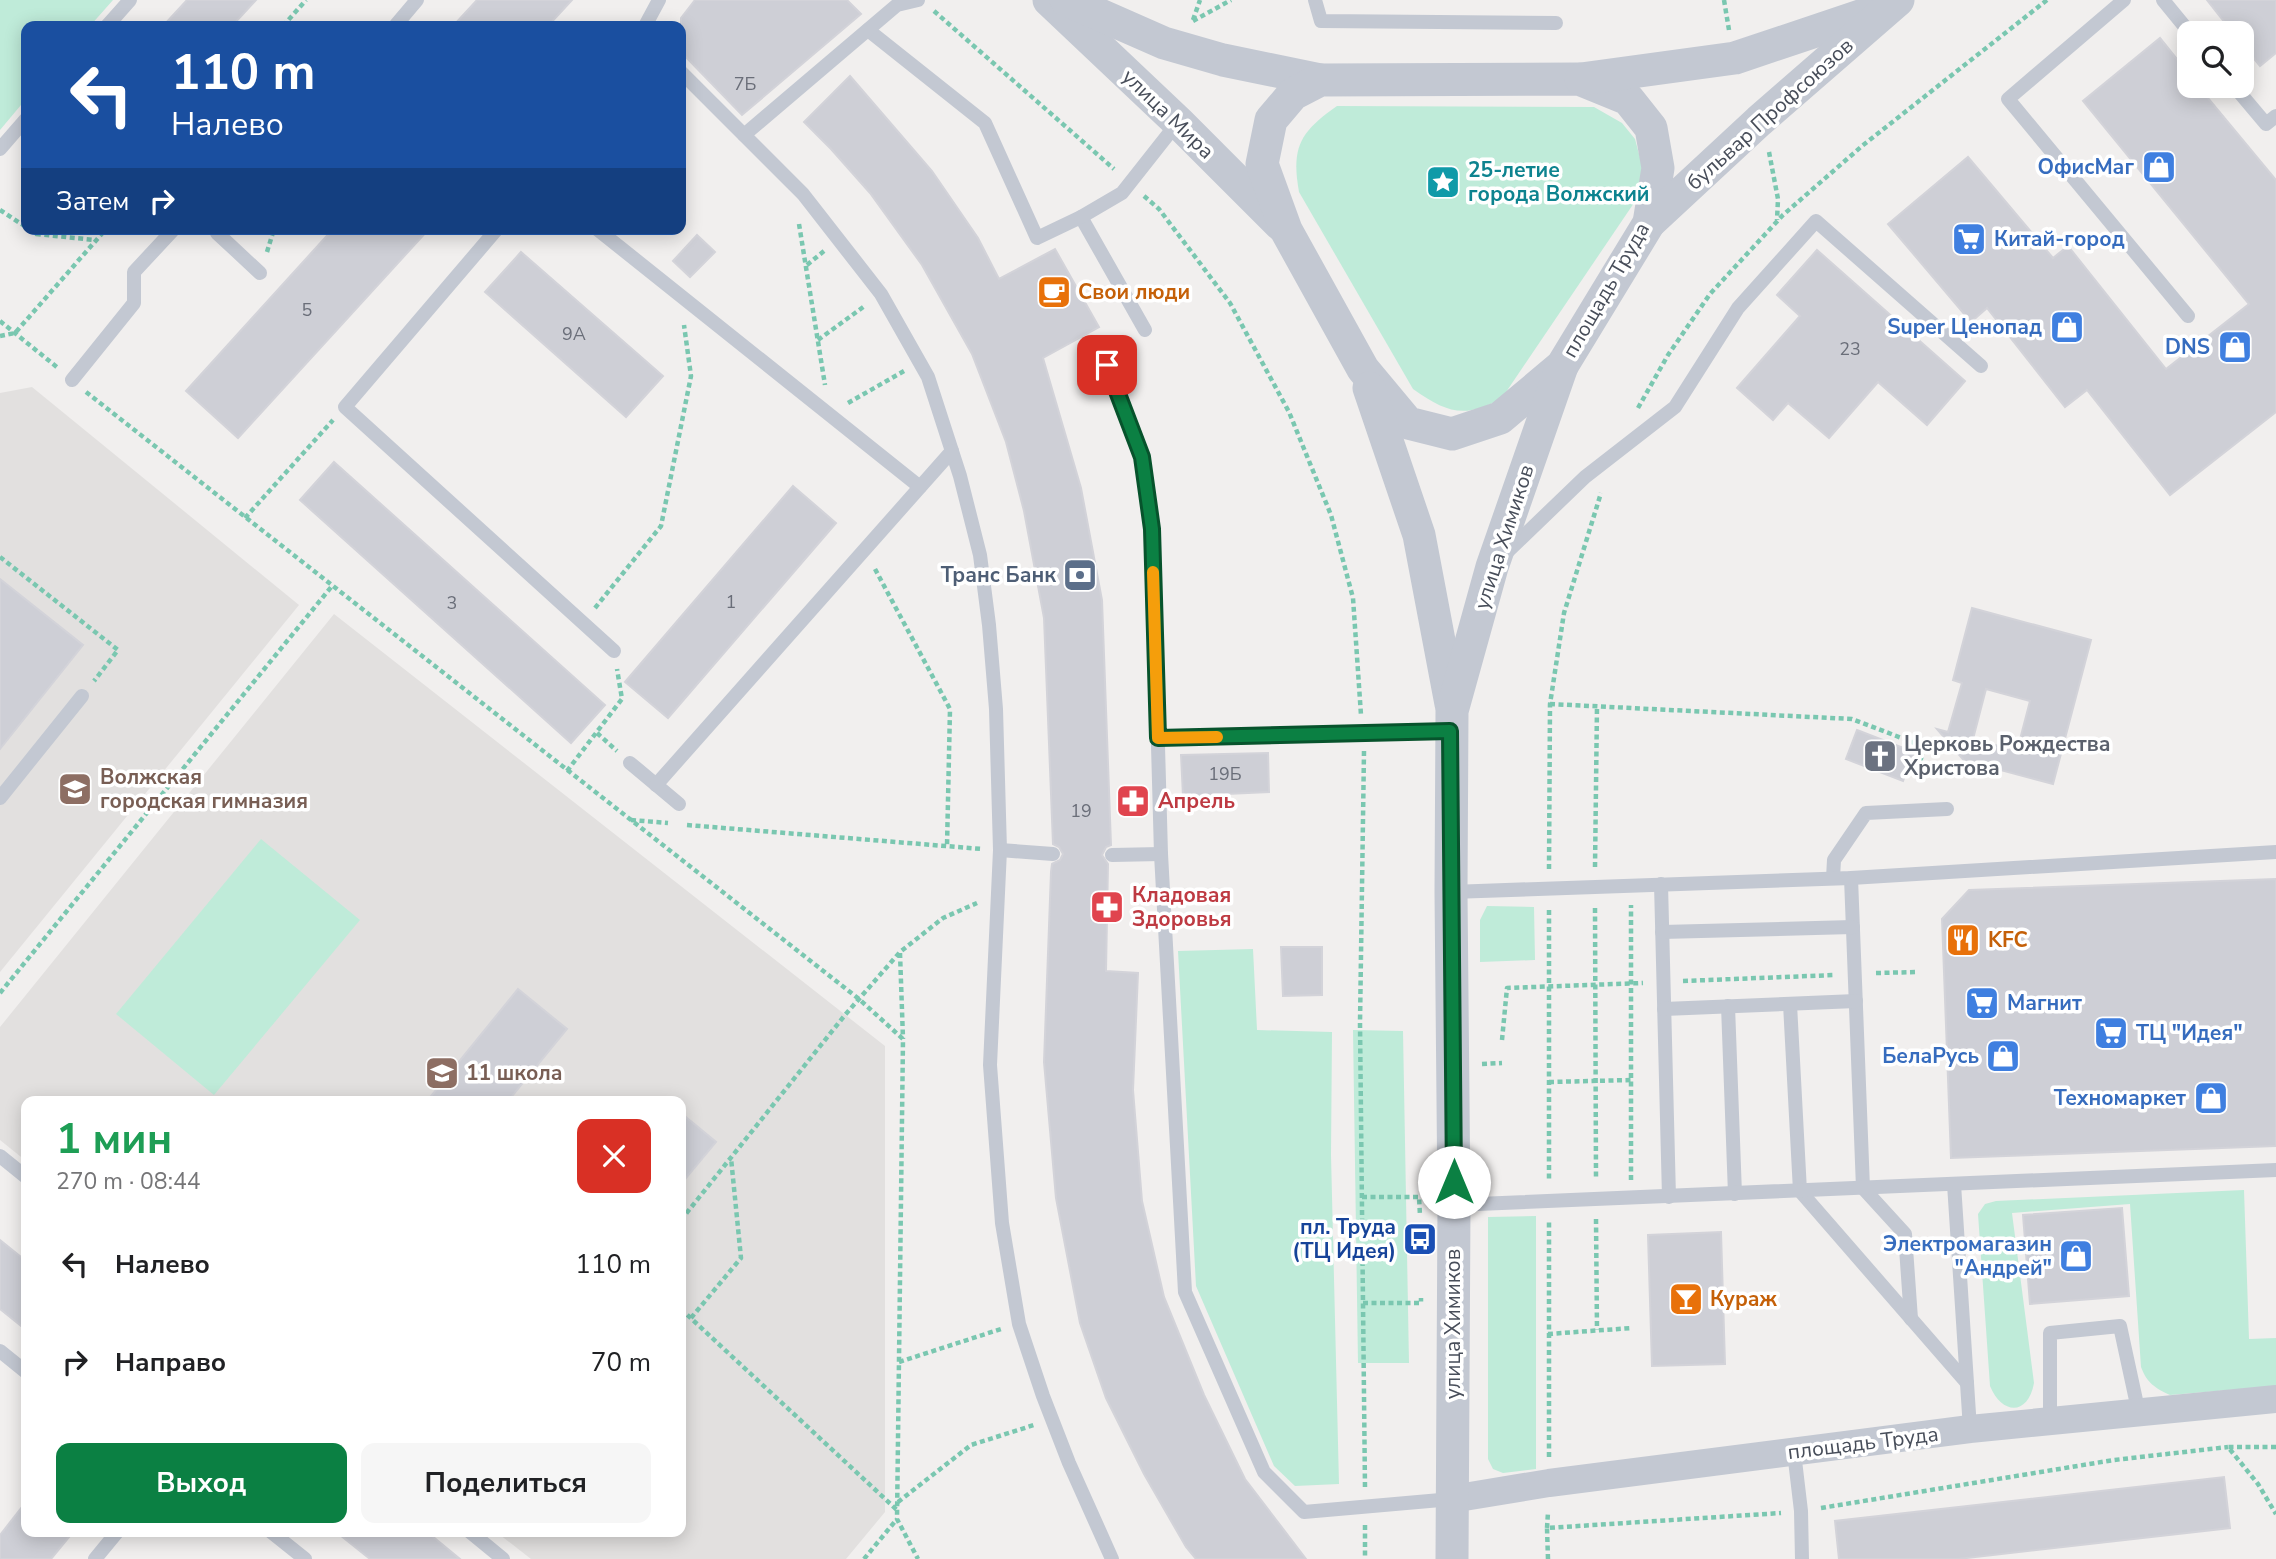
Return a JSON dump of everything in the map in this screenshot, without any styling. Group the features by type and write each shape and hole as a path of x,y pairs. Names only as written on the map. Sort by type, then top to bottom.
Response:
{"street":[{"name":"улица Мира","path":"1049,0 1178,122 1286,230"},
{"name":"улица Мира","path":"1066,0 1164,43 1223,60 1320,80"},
{"name":"бульвар Профсоюзов","path":"1579,79 1735,58 1895,3"},
{"name":"бульвар Профсоюзов","path":"1649,223 1759,121 1895,3"},
{"name":"площадь Труда","path":"1579,79 1628,99 1651,128 1658,168 1649,223 1562,366 1500,418 1452,434 1408,423 1363,369 1286,230 1262,164 1271,120 1293,94 1320,80 1579,79"},
{"name":"улица Химиков","path":"1451,721 1492,568 1562,366"},
{"name":"улица Химиков","path":"1363,369 1419,535 1451,721 1454,1205 1452,1559"},
{"name":"площадь Труда","path":"1452,1499 1549,1483 1970,1429 2276,1399"}],"lane":[{"path":"111,21 130,0"},
{"path":"399,21 417,0"},
{"path":"648,21 659,0"},
{"path":"744,135 897,5 918,0"},
{"path":"1315,0 1321,21 1556,23"},
{"path":"2124,0 2008,99 2188,316"},
{"path":"2163,0 2180,21"},
{"path":"868,30 985,123 1037,238 1122,193 1178,122"},
{"path":"686,77 793,184 881,294 928,377 952,451 980,555 996,709 1000,850 990,1065 1003,1223 1019,1324 1052,1420 1112,1559"},
{"path":"2244,98 2266,124 2276,116"},
{"path":"0,149 21,125"},
{"path":"1081,217 1144,330"},
{"path":"1492,568 1585,477 1675,407 1738,308 1816,221 1981,366"},
{"path":"72,380 134,303 134,272 168,235"},
{"path":"221,235 260,273"},
{"path":"492,235 345,407 614,651"},
{"path":"605,235 920,487"},
{"path":"1098,342 1142,457 1152,529 1161,853 1185,1292 1264,1472 1304,1512 1452,1499"},
{"path":"656,785 952,451"},
{"path":"0,798 82,696"},
{"path":"1158,738 1451,721"},
{"path":"630,763 678,804"},
{"path":"1833,878 1834,860 1866,813 1947,808"},
{"path":"1000,850 1053,854"},
{"path":"1451,892 1851,878 2276,852"},
{"path":"1112,855 1161,853"},
{"path":"1851,878 1863,1188 1905,1234 1911,1319"},
{"path":"1661,884 1670,1197"},
{"path":"1662,932 1853,927"},
{"path":"1664,1009 1856,1001"},
{"path":"1790,1004 1800,1191 1967,1383"},
{"path":"1728,1006 1735,1194"},
{"path":"0,1156 21,1173"},
{"path":"1454,1205 2276,1170"},
{"path":"1954,1184 1970,1429"},
{"path":"2050,1422 2050,1333 2064,1331 2120,1326 2139,1414"},
{"path":"0,1352 21,1368"},
{"path":"1794,1452 1801,1511 1802,1559"},
{"path":"95,1559 113,1537"},
{"path":"278,1537 305,1559"},
{"path":"476,1537 503,1559"}],"path":[{"path":"287,21 306,0"},
{"path":"1200,0 1192,21 1231,0"},
{"path":"1724,0 1730,40"},
{"path":"1549,888 1550,704 1564,613 1619,441 1668,355 1703,304 1777,222 1862,146 2048,0"},
{"path":"1766,141 1778,199 1777,222"},
{"path":"793,184 829,414 920,362"},
{"path":"0,210 21,224"},
{"path":"47,235 96,240"},
{"path":"0,336 15,333 101,235"},
{"path":"818,340 881,294"},
{"path":"583,623 661,526 691,376 681,296"},
{"path":"0,321 331,586 859,999 903,1039"},
{"path":"245,518 345,407"},
{"path":"865,550 950,709 947,846"},
{"path":"0,557 118,650 82,696"},
{"path":"0,993 331,586"},
{"path":"567,771 622,699 614,651"},
{"path":"1550,704 1852,719 1925,747 1917,770 1909,767"},
{"path":"1597,706 1597,1330"},
{"path":"630,820 1000,850"},
{"path":"1631,886 1631,1198"},
{"path":"686,1214 900,952 943,918 997,894"},
{"path":"900,952 903,1039 897,1519 918,1559"},
{"path":"1502,1040 1507,988 1917,972"},
{"path":"1549,1082 1630,1080"},
{"path":"691,1318 741,1258 731,1157"},
{"path":"1362,1198 1419,1198 1420,1216"},
{"path":"1363,1303 1421,1303 1421,1291"},
{"path":"686,1314 897,1510"},
{"path":"899,1363 1019,1324"},
{"path":"1548,1334 1632,1328"},
{"path":"897,1503 971,1444 1052,1420"},
{"path":"2228,1447 2258,1484 2276,1514"},
{"path":"1548,1559 1547,1528 1801,1511 2114,1460 2228,1447 2276,1447"},
{"path":"864,1559 897,1519"}],"shaded area":[{"name":"Волжская городская гимназия","path":"32,387 299,605 0,972 0,393"},
{"name":"11 школа","path":"334,614 885,1046 885,1512 846,1559 531,1559 503,1537 686,1537 686,1096 21,1096 21,1157 0,1140 0,1027"}],"green space":[{"path":"0,0 113,0 94,21 21,21 21,105 0,130"},
{"path":"1337,106 1594,107 1622,123 1635,139 1643,169 1636,200 1502,398 1489,405 1467,411 1446,408 1413,389 1299,192 1296,163 1301,142 1314,124"},
{"path":"261,839 360,920 214,1095 116,1014"},
{"path":"1487,906 1534,907 1535,960 1480,962 1480,920"},
{"path":"1253,949 1257,1030 1332,1032 1331,1155 1339,1484 1295,1486 1274,1466 1196,1286 1178,951"},
{"path":"1353,1030 1403,1031 1409,1363 1358,1363"},
{"path":"2244,1190 2249,1339 2276,1338 2276,1386 2170,1395 2149,1381 2141,1367 2130,1204 2012,1213 2034,1383 2031,1394 2021,1406 2008,1406 1995,1396 1990,1386 1978,1214 1985,1204 1996,1201"},
{"path":"1536,1216 1536,1469 1503,1473 1493,1469 1488,1459 1488,1217"}],"building":[{"path":"187,0 256,0 237,21 168,21"},
{"path":"477,0 572,0 553,21 458,21"},
{"path":"695,0 847,0 861,14 742,115 686,57 686,21 681,21"},
{"path":"2207,0 2276,0 2276,53 2260,66 2254,59 2254,21 2224,21"},
{"path":"2160,38 2177,59 2177,98 2208,98 2276,180 2276,412 2170,495 2087,390 2065,407 1987,308 1971,322 1888,224 1968,157 2053,258 2068,246 2166,369 2249,304 2083,101"},
{"path":"850,76 932,171 978,238 999,279 1055,249 1099,327 1043,358 1081,488 1102,600 1111,845 1106,847 1102,855 1108,864 1106,971 1138,973 1133,1090 1142,1201 1164,1297 1204,1395 1245,1479 1306,1559 1196,1559 1186,1547 1144,1474 1106,1398 1080,1323 1056,1198 1044,1062 1051,872 1052,864 1060,860 1063,854 1059,847 1053,844 1044,618 1024,511 1006,442 972,354 922,265 870,193 804,122"},
{"path":"328,235 424,235 238,438 186,391"},
{"path":"697,235 715,252 690,277 673,261"},
{"path":"1817,250 1965,381 1927,425 1878,382 1829,438 1788,403 1773,420 1737,388 1800,316 1777,295"},
{"path":"521,252 663,376 626,417 485,292"},
{"path":"334,462 605,705 571,743 300,500"},
{"path":"793,486 836,523 668,718 625,682"},
{"path":"0,579 83,645 0,749"},
{"path":"1972,608 2091,640 2053,784 1967,761 1967,764 1937,729 1948,732 1962,683 1953,680","holes":["1986,689 2030,701 2017,751 1973,739"]},
{"name":"Церковь Рождества Христова","path":"1857,730 1914,752 1903,781 1846,759"},
{"path":"1268,753 1269,792 1183,796 1181,755"},
{"name":"ТЦ \"Идея\"","path":"2276,879 2276,1146 1951,1158 1942,919 1969,890"},
{"path":"1281,947 1322,947 1322,995 1283,996"},
{"path":"518,989 567,1029 512,1096 431,1096"},
{"path":"686,1117 716,1142 686,1178"},
{"name":"Электромагазин \"Андрей\"","path":"2122,1208 2129,1296 2030,1304 2023,1215"},
{"name":"Кураж","path":"1721,1232 1725,1364 1652,1366 1648,1235"},
{"path":"0,1240 21,1257 21,1326 0,1309"},
{"path":"2224,1477 2230,1528 1958,1559 1839,1559 1835,1521"},
{"path":"21,1508 21,1537 69,1537 51,1559 0,1559 0,1535"},
{"path":"342,1537 433,1537 460,1559 370,1559"}],"slow traffic":[{"path":"1153,572 1158,738 1217,737"}],"place":[{"name":"ОфисМаг","path":"2159,167"},
{"name":"25-летие города Волжский","path":"1443,182"},
{"name":"Китай-город","path":"1969,239"},
{"name":"Свои люди","path":"1054,292"},
{"name":"Super Ценопад","path":"2067,327"},
{"name":"DNS","path":"2235,347"},
{"name":"Транс Банк","path":"1080,575"},
{"name":"Церковь Рождества Христова","path":"1880,756"},
{"name":"Волжская городская гимназия","path":"75,789"},
{"name":"Апрель","path":"1133,801"},
{"name":"Кладовая Здоровья","path":"1107,907"},
{"name":"KFC","path":"1963,940"},
{"name":"Магнит","path":"1982,1003"},
{"name":"ТЦ \"Идея\"","path":"2111,1033"},
{"name":"БелаРусь","path":"2003,1056"},
{"name":"11 школа","path":"442,1073"},
{"name":"Техномаркет","path":"2211,1098"},
{"name":"пл. Труда (ТЦ Идея)","path":"1420,1239"},
{"name":"Электромагазин \"Андрей\"","path":"2076,1256"},
{"name":"Кураж","path":"1686,1299"}],"route":[{"path":"1107,365 1142,457 1152,529 1158,738 1450,731 1454,1182"}]}
